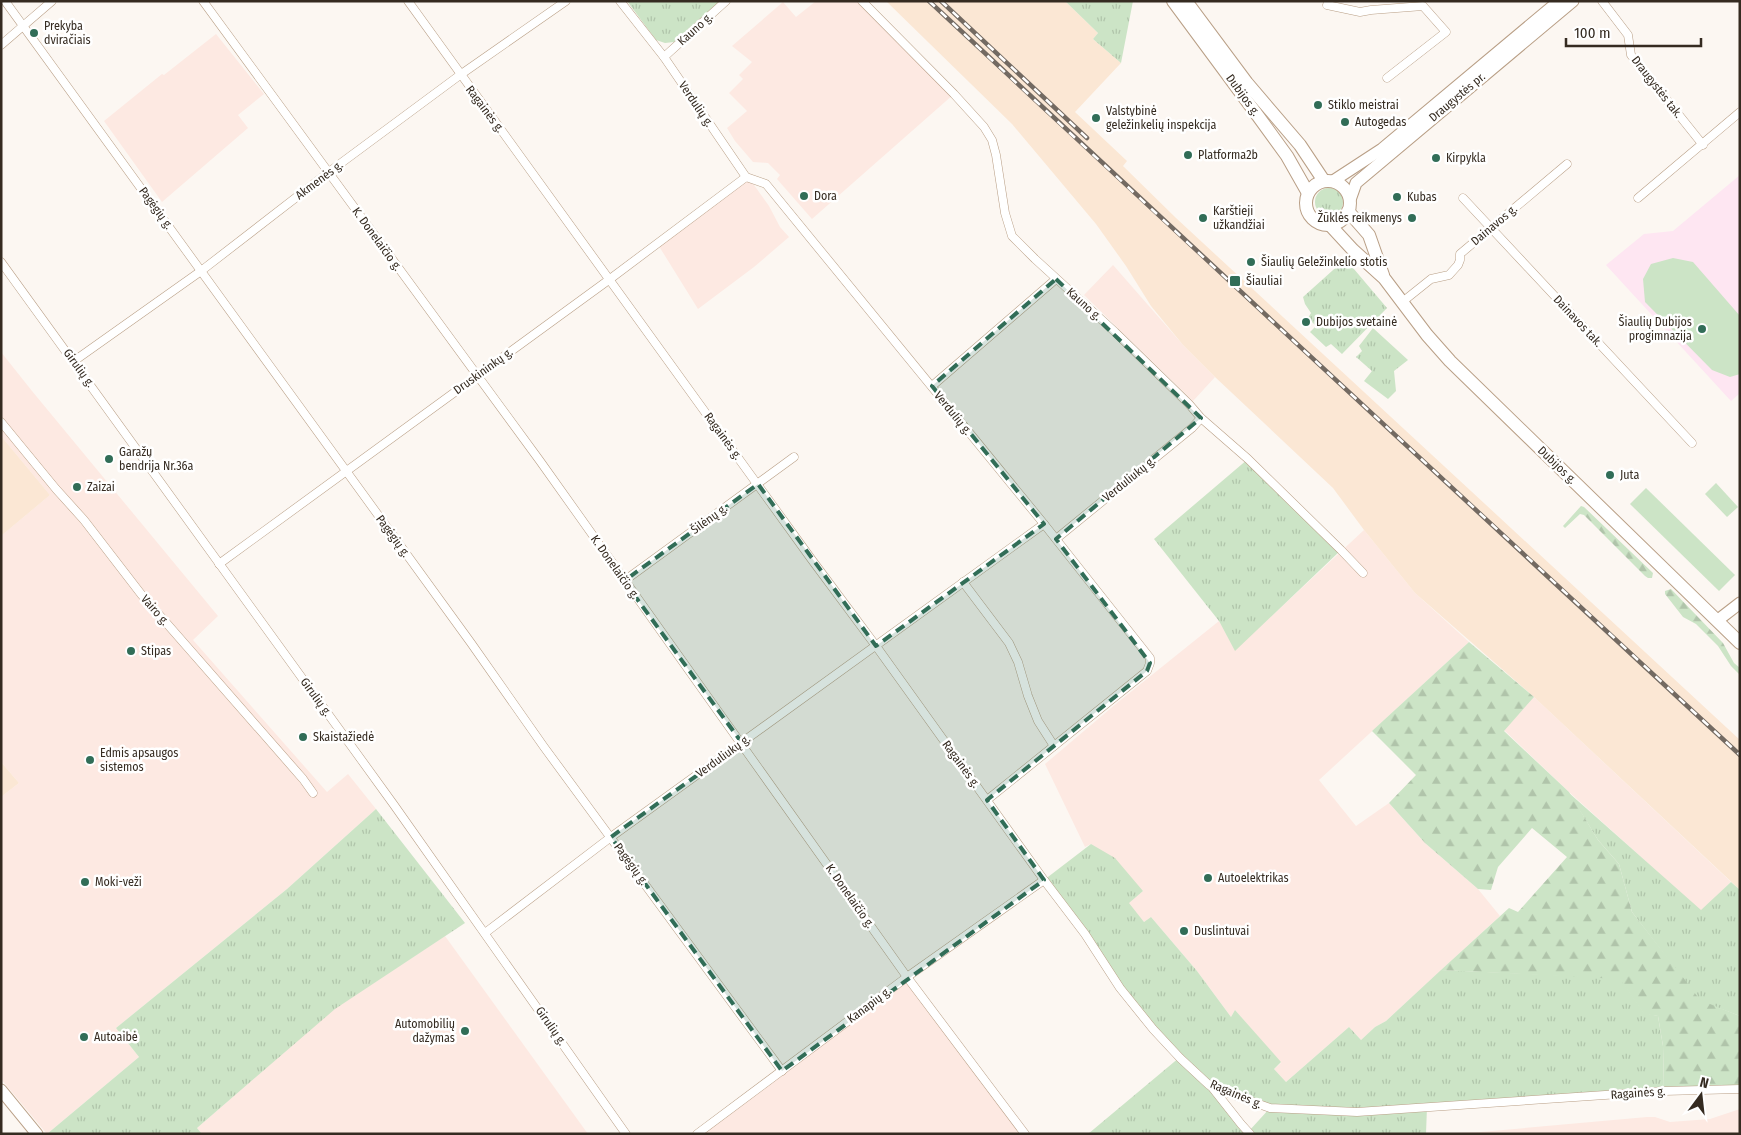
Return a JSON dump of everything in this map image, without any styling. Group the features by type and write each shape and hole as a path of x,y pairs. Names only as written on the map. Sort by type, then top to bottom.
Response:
{"main road":[{"name":"Dubijos g.","path":"1173,1 1287,156 1308,193"},
{"name":"Dubijos g.","path":"1186,1 1247,83 1329,181"},
{"name":"Draugystės pr.","path":"1329,181 1382,149 1558,1"},
{"name":"Draugystės pr.","path":"1349,205 1356,183 1573,1"},
{"path":"1329,181 1344,188 1349,205 1342,219 1328,224 1319,222 1308,212 1306,202 1308,193 1315,185 1329,181"},
{"name":"Dubijos g.","path":"1349,205 1369,235 1384,278"},
{"name":"Dubijos g.","path":"1328,224 1384,278 1427,335 1460,372 1740,643"},
{"path":"1718,620 1740,603"},
{"path":"1,1090 37,1134"}],"street":[{"name":"Pagėgių g.","path":"5,1 471,643 539,741 782,1070"},
{"path":"1,44 52,1"},
{"name":"K. Donelaičio g.","path":"202,1 477,375 742,743 907,977 1025,1134"},
{"name":"Ragainės g.","path":"408,1 1085,934 1120,988 1153,1029 1209,1085 1239,1098 1270,1108 1358,1112 1664,1091 1740,1089"},
{"name":"Akmenės g.","path":"74,361 201,271 329,172 460,75 566,1"},
{"name":"Verdulių g.","path":"620,1 664,57 746,177 766,184 1044,524 1150,658 1147,671 987,800"},
{"name":"Kauno g.","path":"664,57 726,1"},
{"name":"Kauno g.","path":"862,1 984,127 992,140 996,155 1005,213 1012,236 1103,321 1189,404 1201,418 1248,459 1342,550 1363,573"},
{"name":"Draugystės tak.","path":"1602,1 1628,35 1631,56 1703,144"},
{"path":"1327,6 1360,12 1423,6 1442,27 1446,32 1387,78"},
{"path":"1638,198 1740,112"},
{"name":"Dainavos g.","path":"1401,302 1432,279 1449,275 1458,265 1460,254 1567,164"},
{"name":"Druskininkų g.","path":"219,564 610,279 746,177"},
{"name":"Dainavos tak.","path":"1464,198 1692,443"},
{"name":"Girulių g.","path":"1,262 485,933 626,1134"},
{"path":"932,386 1056,279"},
{"name":"Verduliukų g.","path":"1056,539 1192,428 1201,418"},
{"name":"Vairo g.","path":"1,422 84,520 141,594 314,793"},
{"name":"Šilėnų g.","path":"624,581 794,457"},
{"name":"Verduliukų g.","path":"485,933 611,837 1044,524"},
{"path":"963,582 1012,648 1038,721 1054,746"},
{"name":"Kanapių g.","path":"697,1134 907,977 1044,880"},
{"path":"1209,1085 1250,1134"}],"highlighted area":[{"path":"1056,279 1201,418 1056,539 1150,663 1147,671 987,800 1044,880 782,1071 611,837 742,743 624,581 758,484 876,646 1044,524 932,386"}],"shaded area":[{"path":"816,1 862,1 954,94 812,219 777,179 780,175 768,163 753,162 735,141 727,128 747,111 729,93 743,79 739,75 752,62 732,46 783,2 796,17"},
{"path":"886,1 1065,1 1098,33 1093,39 1121,63 1075,112 1127,161 1123,166 1176,218 1740,740 1740,890 1534,697 1415,593 1333,488 1183,345 1151,306 1126,266 1096,224 1012,124"},
{"path":"216,34 264,94 238,115 248,128 162,202 104,121 162,74 164,75"},
{"name":"Šiaulių Dubijos progimnazija","path":"1740,175 1740,393 1731,401 1606,265 1644,234 1673,231"},
{"path":"746,177 754,185 769,206 780,227 789,237 754,267 698,309 657,243"},
{"path":"1113,265 1183,345 1215,377 1193,401 1084,295"},
{"path":"1,352 218,616 193,640 327,792 348,774 376,809 287,889 116,1028 139,1057 47,1134 1,1079 1,797 19,783 1,762 1,536 50,495 1,436"},
{"path":"1,436 50,495 1,536"},
{"path":"1364,530 1415,593 1469,642 1319,780 1356,826 1389,803 1425,843 1478,889 1500,916 1386,1021 1375,1027 1361,1040 1349,1027 1286,1082 1274,1069 1281,1063 1235,1010 1231,1017 1197,971 1151,917 1144,922 1128,903 1143,891 1091,844 1085,847 1045,764 1219,621 1235,650"},
{"path":"1534,697 1731,882 1701,911 1569,792 1504,730"},
{"path":"1,762 19,783 1,797"},
{"path":"445,936 588,1134 202,1134 197,1128 334,1009"},
{"path":"907,977 1025,1134 697,1134"},
{"path":"1740,1109 1740,1134 1426,1134 1481,1132 1647,1117 1655,1117 1670,1122 1710,1119"}],"green space":[{"path":"627,1 720,1 674,42 665,43 656,40"},
{"path":"1065,1 1133,1 1121,63 1093,39 1098,33"},
{"path":"1329,188 1339,192 1343,202 1339,212 1329,216 1319,212 1315,202 1319,192"},
{"path":"1673,258 1693,262 1740,316 1740,374 1730,377 1712,370 1645,302 1643,279 1651,264"},
{"path":"1342,262 1348,262 1387,308 1342,354 1331,344 1326,347 1310,332 1316,326 1308,318 1311,313 1303,297"},
{"path":"1373,328 1408,360 1394,371 1396,391 1388,399 1364,381 1372,371 1356,357 1362,351 1359,346"},
{"path":"1248,459 1341,550 1235,651 1219,621 1154,539"},
{"path":"1716,483 1738,507 1727,517 1705,494"},
{"path":"1646,488 1735,575 1719,591 1630,504"},
{"path":"1581,506 1653,573 1652,578 1645,576 1584,515 1580,514 1565,528 1563,526"},
{"path":"1671,589 1723,643 1734,663 1740,668 1740,675 1731,666 1718,646 1696,624 1683,617 1665,594 1665,591"},
{"path":"1469,642 1534,697 1504,731 1569,792 1598,840 1619,864 1632,912 1700,1000 1740,1016 1740,1089 1664,1091 1663,1046 1658,1016 1644,1014 1620,979 1441,970 1509,908 1518,912 1567,857 1532,828 1498,867 1491,890 1478,889 1425,843 1389,803 1416,775 1372,731"},
{"path":"1569,793 1701,910 1731,882 1740,890 1740,1016 1700,1001 1632,912 1619,864 1598,840"},
{"path":"376,809 465,923 335,1009 197,1128 202,1134 47,1134 139,1057 116,1028 287,889"},
{"path":"1091,844 1115,858 1143,891 1129,903 1144,922 1151,917 1197,971 1231,1017 1235,1010 1281,1062 1274,1069 1286,1082 1349,1027 1361,1040 1375,1027 1386,1021 1441,970 1620,978 1644,1013 1658,1016 1663,1046 1664,1091 1427,1107 1426,1134 1088,1134 1180,1057 1153,1029 1044,880","holes":["1211,1085 1270,1108 1249,1131"]}],"railway":[{"path":"929,1 1740,755"},
{"path":"941,1 1087,138"}],"place":[{"name":"Prekyba dviračiais","path":"34,33"},
{"name":"Stiklo meistrai","path":"1318,105"},
{"name":"Valstybinė geležinkelių inspekcija","path":"1096,118"},
{"name":"Autogedas","path":"1345,122"},
{"name":"Platforma2b","path":"1188,155"},
{"name":"Kirpykla","path":"1436,158"},
{"name":"Dora","path":"804,196"},
{"name":"Kubas","path":"1397,197"},
{"name":"Karštieji užkandžiai","path":"1203,218"},
{"name":"Žūklės reikmenys","path":"1412,218"},
{"name":"Šiaulių Geležinkelio stotis","path":"1251,262"},
{"name":"Šiauliai","path":"1235,281"},
{"name":"Dubijos svetainė","path":"1306,322"},
{"name":"Šiaulių Dubijos progimnazija","path":"1702,329"},
{"name":"Garažų bendrija Nr.36a","path":"109,459"},
{"name":"Juta","path":"1610,475"},
{"name":"Zaizai","path":"77,487"},
{"name":"Stipas","path":"131,651"},
{"name":"Skaistažiedė","path":"303,737"},
{"name":"Edmis apsaugos sistemos","path":"90,760"},
{"name":"Autoelektrikas","path":"1208,878"},
{"name":"Moki-veži","path":"85,882"},
{"name":"Duslintuvai","path":"1184,931"},
{"name":"Automobilių dažymas","path":"465,1031"},
{"name":"Autoaibė","path":"84,1037"}]}
